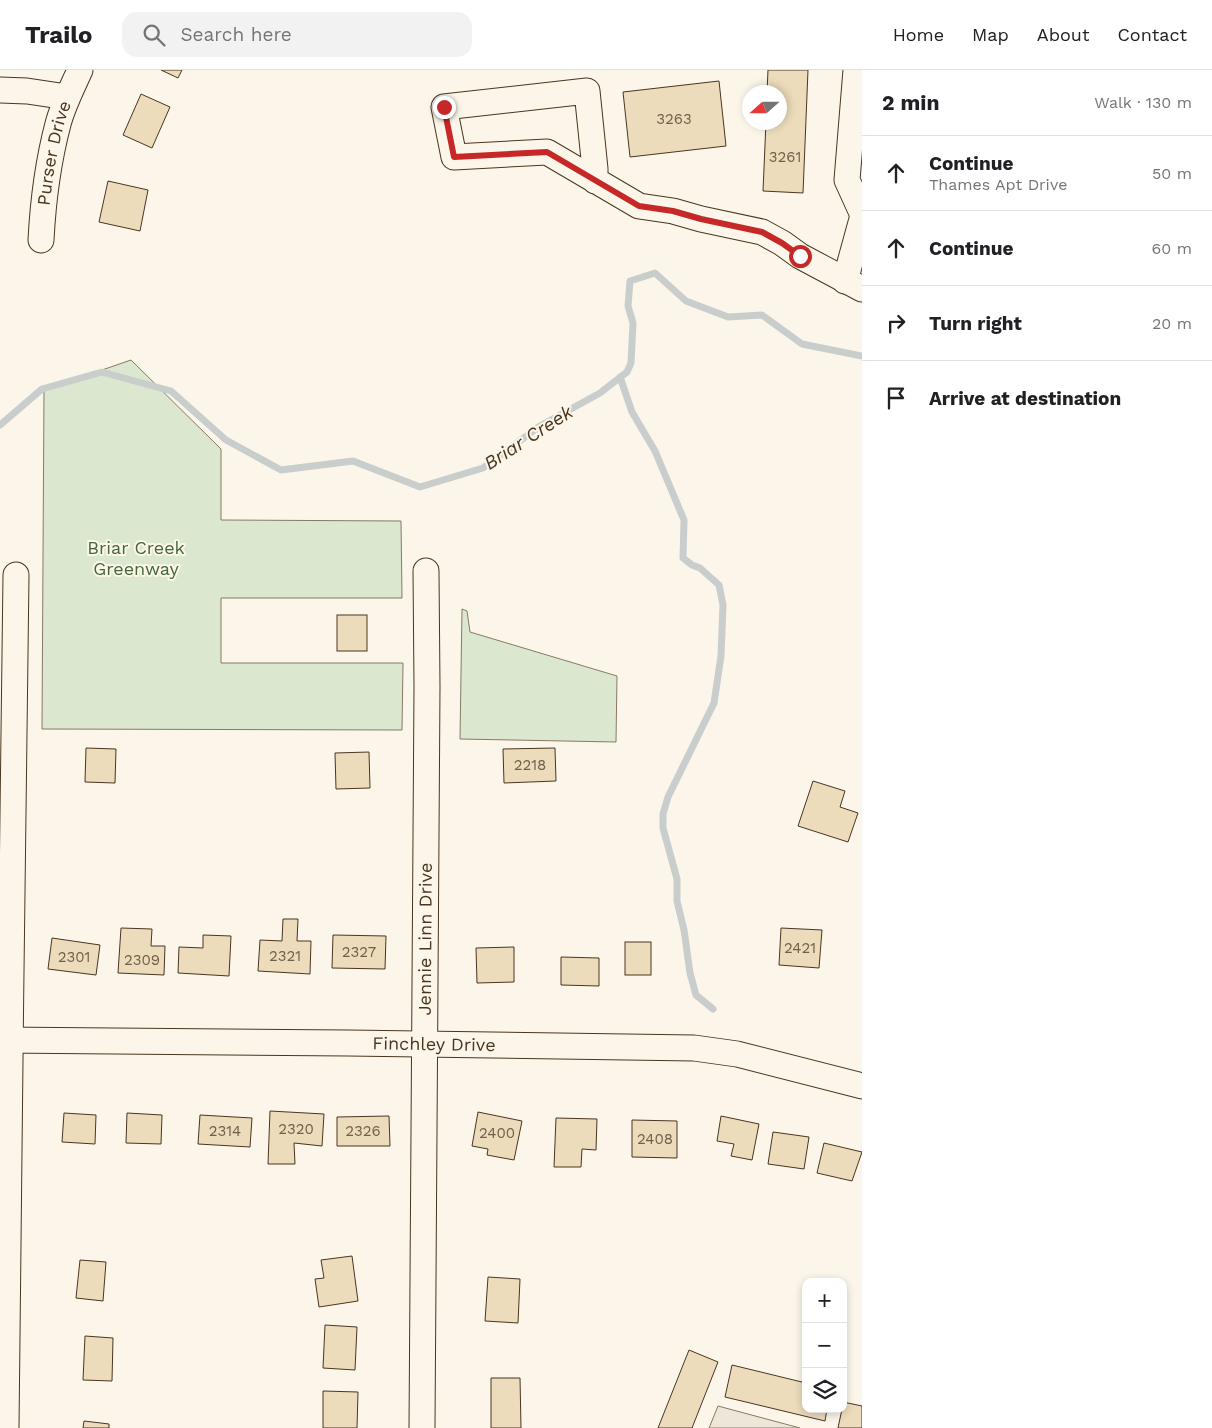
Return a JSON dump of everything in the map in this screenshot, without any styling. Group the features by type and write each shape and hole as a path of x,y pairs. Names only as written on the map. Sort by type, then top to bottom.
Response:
{"street":[{"name":"Purser Drive","path":"41,240 44,193 58,124 67,97 80,70"},
{"path":"856,70 847,180 862,213"},
{"path":"0,90 27,91 67,97"},
{"path":"595,181 587,91 444,107 454,157 547,152 595,181 639,206 673,211 762,232 800,256 854,285 862,219"},
{"name":"Jennie Linn Drive","path":"422,1428 428,687 426,571"},
{"path":"6,1428 5,1040 12,970 16,575"},
{"name":"Finchley Drive","path":"5,1040 694,1048 737,1054 862,1086"}],"green space":[{"name":"Briar Creek Greenway","path":"131,360 221,449 221,520 401,521 402,598 221,598 221,663 403,663 402,730 42,729 44,390"},
{"path":"462,609 467,611 470,632 617,676 616,742 460,739"}],"shaded area":[{"path":"718,1406 800,1428 709,1428"}],"building":[{"path":"161,70 182,70 178,78"},
{"path":"768,70 808,70 803,193 763,191 766,130 787,130 787,85 767,85"},
{"path":"719,81 726,146 630,157 623,92"},
{"path":"141,94 170,107 152,148 123,135"},
{"path":"108,181 148,190 140,231 99,222"},
{"path":"337,615 367,615 367,651 337,651"},
{"path":"86,748 116,749 115,783 85,782"},
{"path":"555,748 556,781 504,783 503,749"},
{"path":"369,752 370,788 336,789 335,753"},
{"path":"813,781 845,791 840,807 858,813 848,842 798,826"},
{"path":"283,919 298,919 297,941 311,941 310,974 258,971 260,940 282,941"},
{"path":"121,928 152,929 151,946 165,946 164,975 118,973"},
{"path":"781,928 822,930 819,968 779,965"},
{"path":"203,935 231,936 229,976 178,973 179,947 203,948"},
{"path":"333,935 386,936 385,969 332,968"},
{"path":"52,938 100,945 96,975 48,969"},
{"path":"625,942 651,942 651,975 625,975"},
{"path":"514,947 514,982 477,983 476,948"},
{"path":"561,957 599,958 599,986 561,985"},
{"path":"270,1111 324,1114 322,1146 294,1143 295,1164 268,1164"},
{"path":"478,1112 522,1121 514,1160 487,1155 488,1149 472,1146"},
{"path":"64,1113 96,1115 95,1144 62,1142"},
{"path":"127,1113 162,1115 161,1144 126,1143"},
{"path":"200,1115 252,1118 250,1147 198,1144"},
{"path":"389,1116 390,1146 337,1146 337,1117"},
{"path":"721,1116 759,1124 752,1160 731,1156 734,1144 717,1141"},
{"path":"556,1118 597,1119 596,1150 582,1149 581,1167 554,1167"},
{"path":"632,1120 677,1121 677,1158 632,1157"},
{"path":"773,1132 809,1137 804,1169 768,1164"},
{"path":"824,1143 862,1152 852,1181 817,1173"},
{"path":"352,1256 358,1301 319,1307 315,1279 324,1278 321,1260"},
{"path":"80,1260 106,1262 103,1301 76,1298"},
{"path":"488,1277 520,1279 518,1323 485,1321"},
{"path":"325,1325 357,1327 355,1370 323,1368"},
{"path":"85,1336 113,1338 112,1381 83,1380"},
{"path":"689,1350 718,1362 692,1428 658,1428"},
{"path":"732,1365 802,1382 802,1413 826,1413 825,1421 725,1397"},
{"path":"491,1378 520,1378 521,1428 491,1428"},
{"path":"323,1391 358,1392 357,1428 323,1428"},
{"path":"847,1403 862,1406 862,1428 838,1428 841,1413 847,1413"},
{"path":"84,1421 109,1424 109,1428 83,1428"}],"waterway":[{"name":"Briar Creek","path":"0,425 42,389 102,372 171,391 226,440 281,470 353,461 420,487 483,468 540,426 600,393 627,372 631,363 633,323 628,306 630,281 655,273 686,301 728,317 762,315 802,344 862,356"},
{"path":"620,377 632,412 655,451 684,520 683,558 700,568 719,585 723,605 721,656 714,703 668,797 663,814 663,828 677,879 677,901 684,930 690,973 696,995 713,1009"}],"route":[{"path":"444,107 454,157 547,152 639,206 673,211 762,232 800,256"}]}
